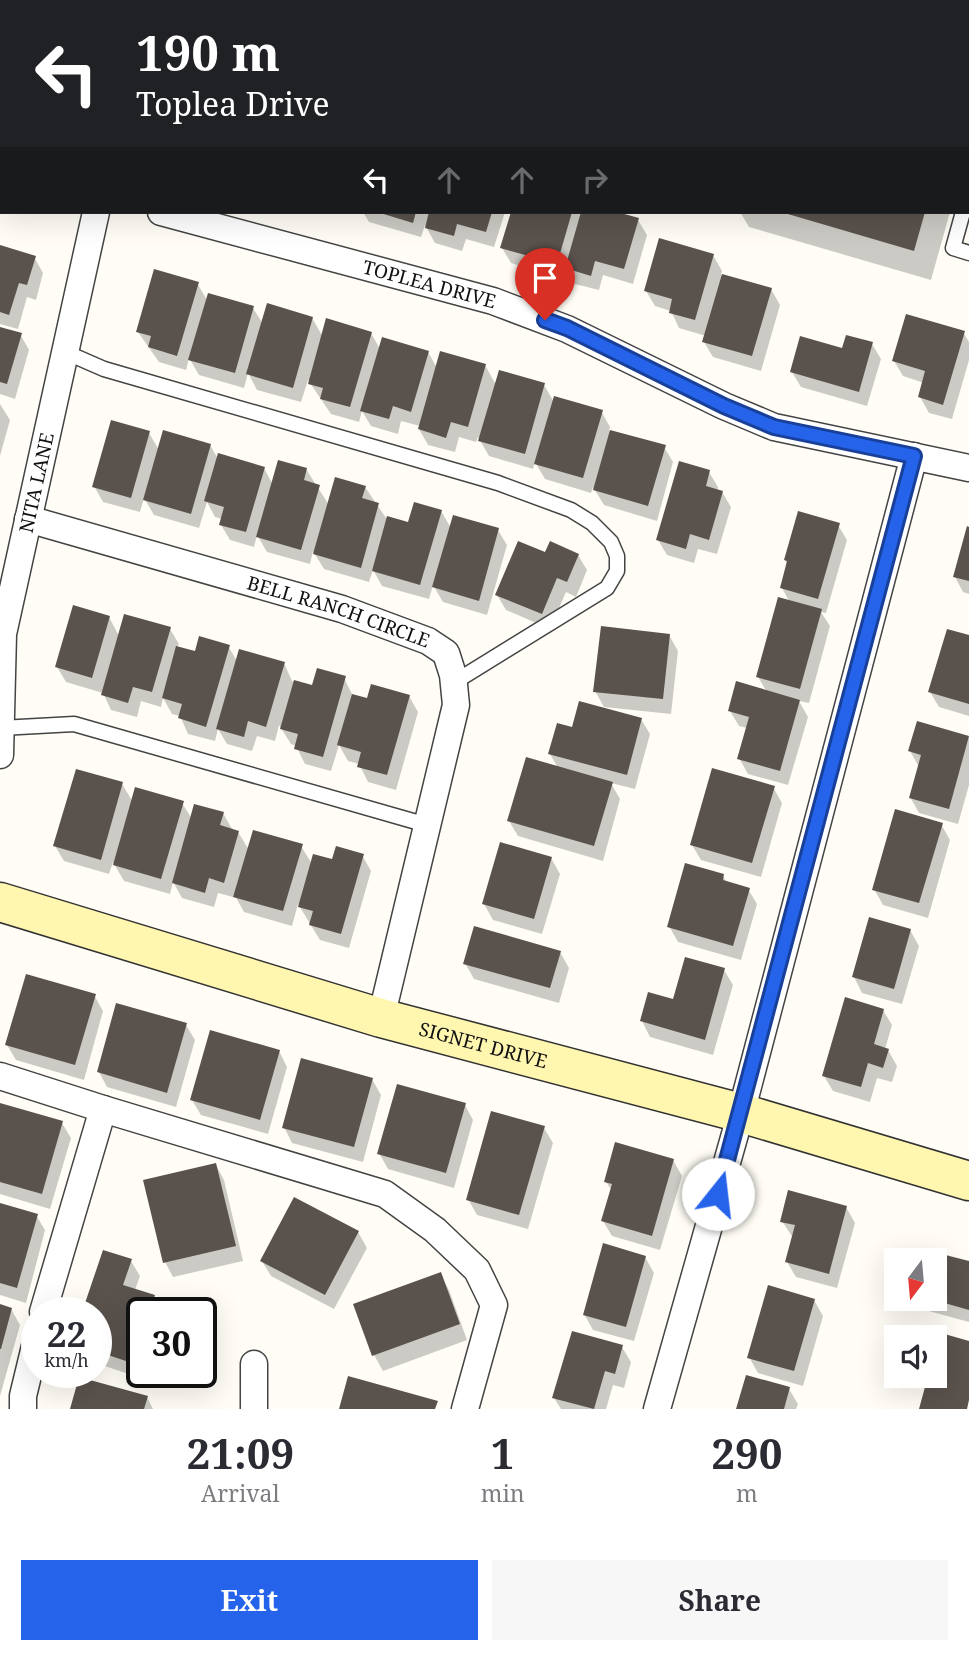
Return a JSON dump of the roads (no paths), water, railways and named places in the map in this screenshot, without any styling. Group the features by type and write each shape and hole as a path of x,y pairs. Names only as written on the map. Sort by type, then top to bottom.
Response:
{"street":[{"name":"NITA LANE","path":"0,755 3,634 96,214"},
{"name":"TOPLEA DRIVE","path":"169,214 493,300 567,328 724,406 774,427 969,468"},
{"path":"657,1409 741,1113 914,456"},
{"name":"BELL RANCH CIRCLE","path":"28,519 342,609 428,641 446,653 456,705 381,1018"},
{"name":"SIGNET DRIVE","path":"0,902 381,1018 741,1113 969,1181"},
{"path":"0,1076 103,1110 385,1194 436,1230 477,1270 494,1306 465,1409"},
{"path":"47,1297 103,1110"},
{"path":"254,1364 254,1409"},
{"path":"23,1409 25,1388"}],"lane":[{"path":"962,214 953,248 969,253"},
{"path":"65,352 104,369 498,483 571,509 592,523 611,542 617,556 617,571 607,588 453,683"},
{"path":"1,728 74,724 427,825"}]}
